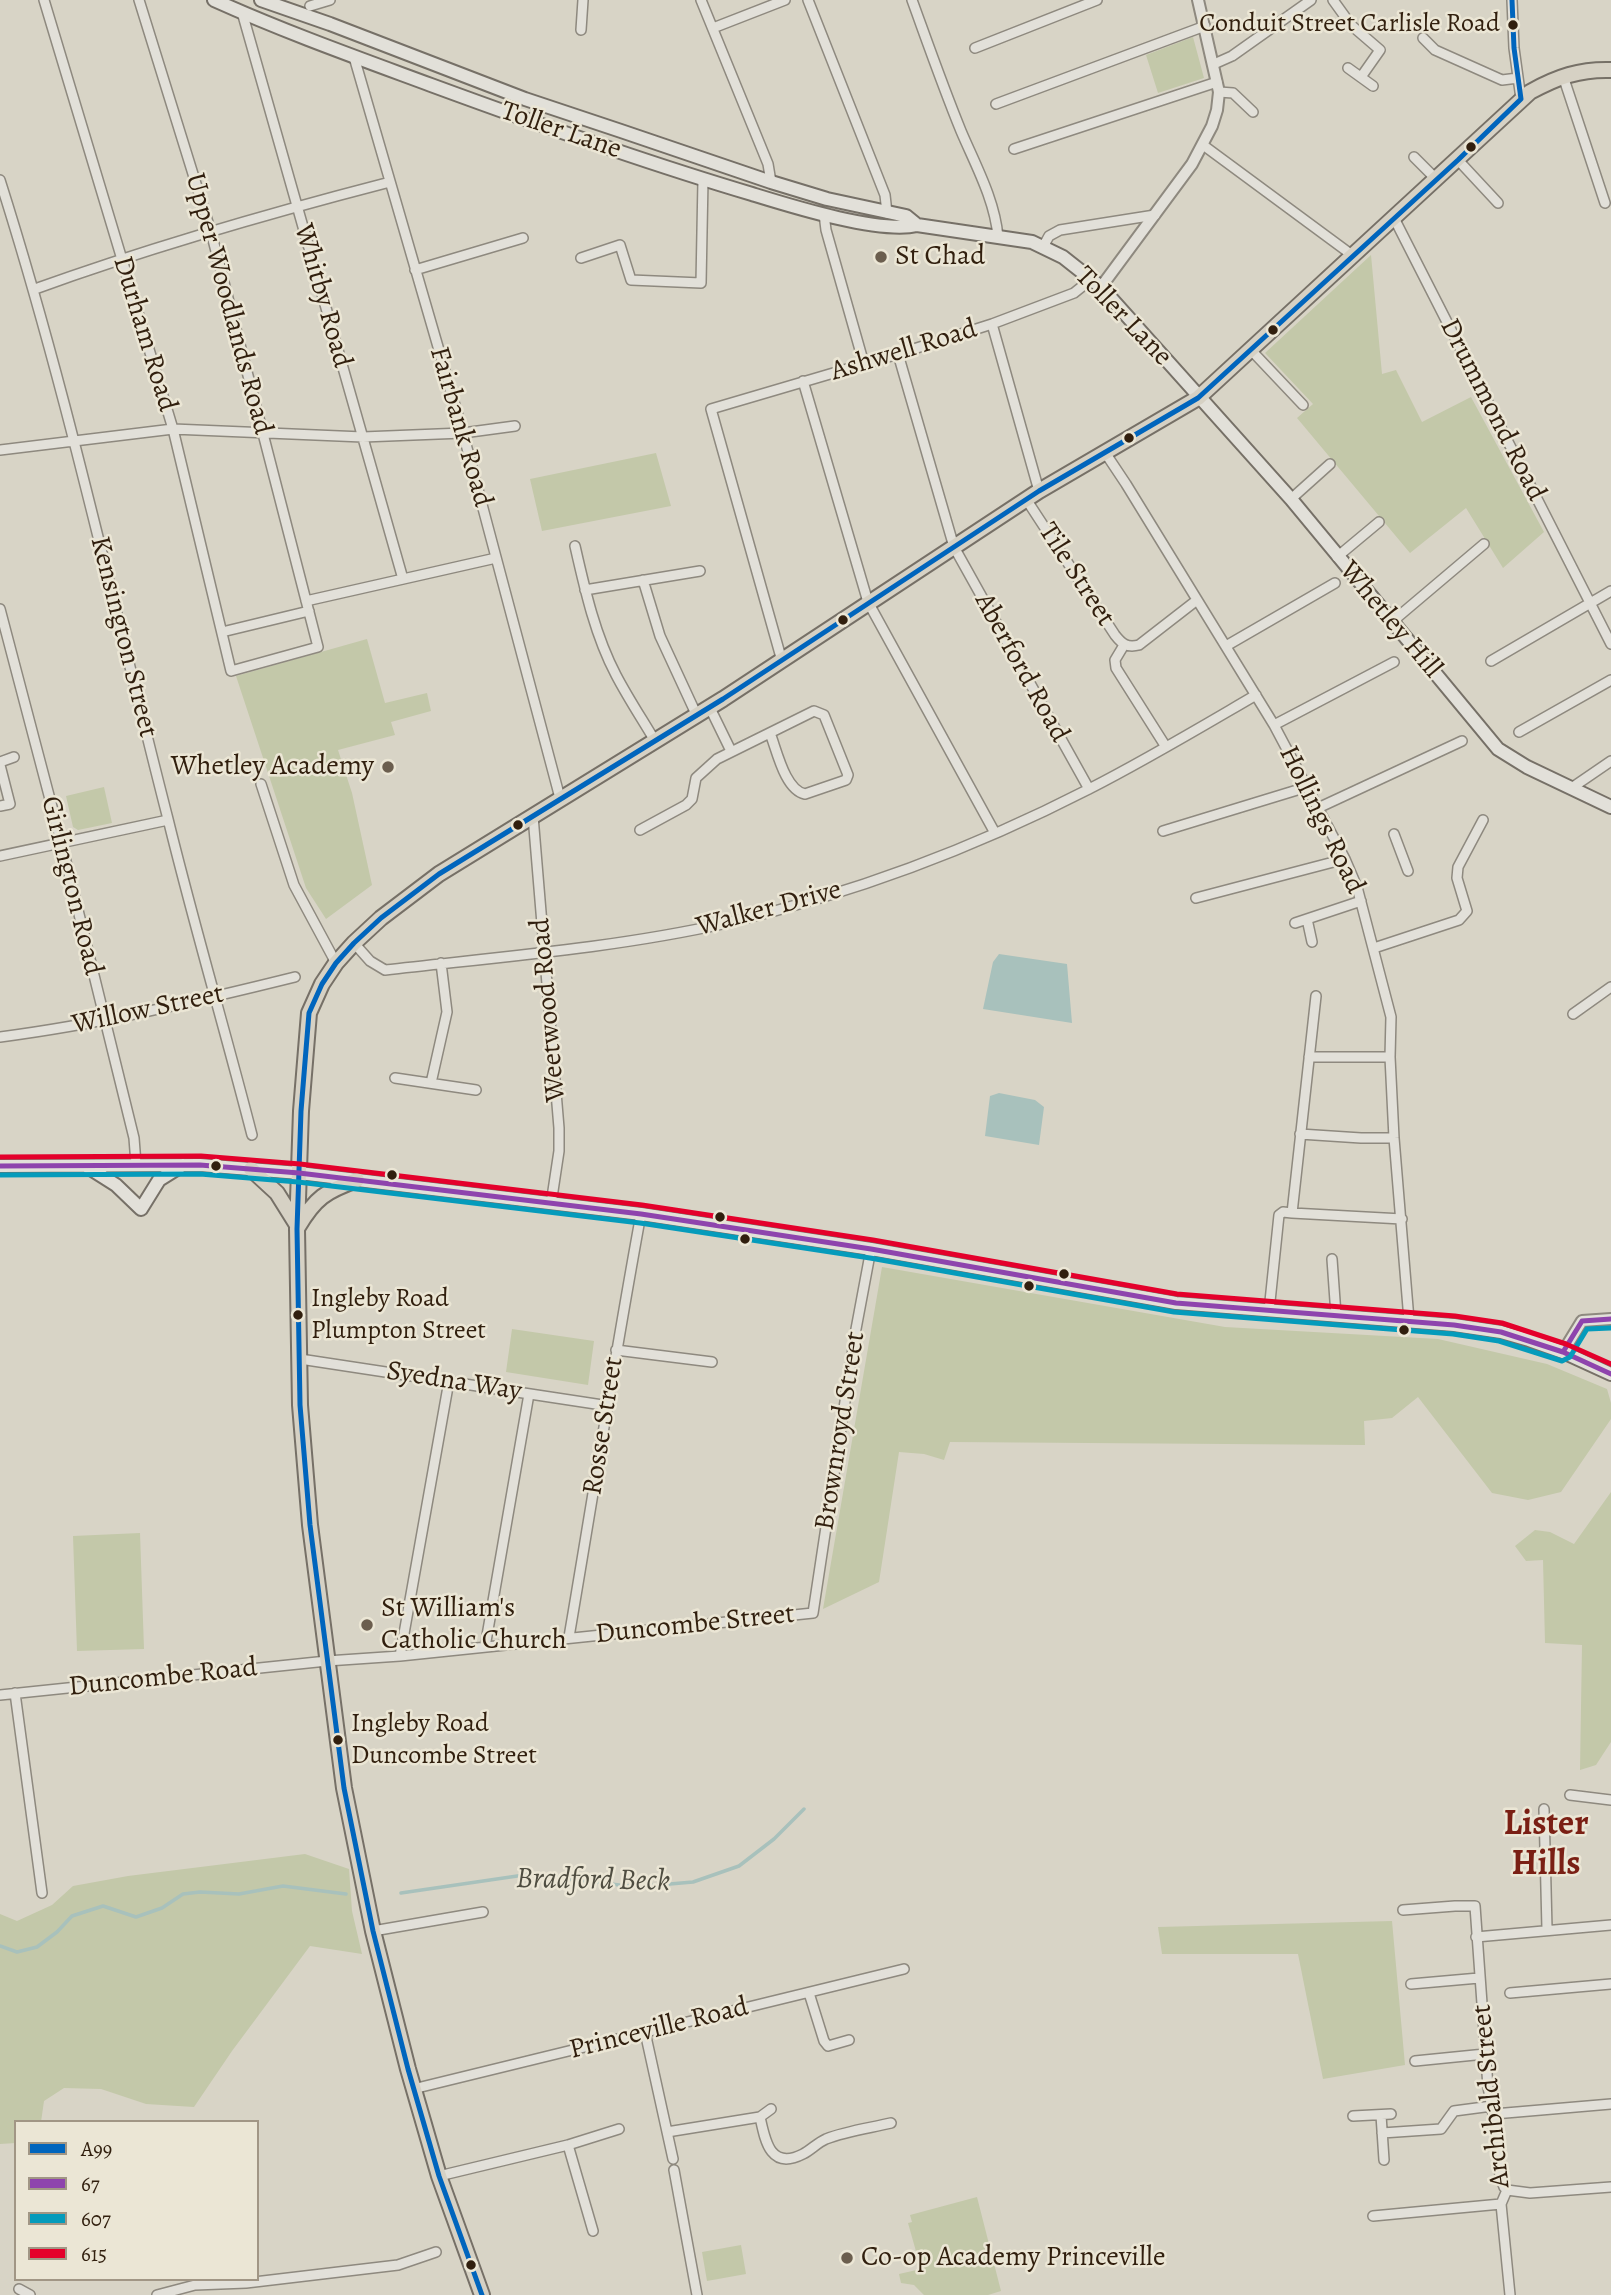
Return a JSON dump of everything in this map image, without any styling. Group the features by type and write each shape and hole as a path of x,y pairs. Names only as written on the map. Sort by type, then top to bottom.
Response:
{"main road":[{"name":"Toller Lane","path":"214,0 244,6 354,57 518,118 703,180 824,214 887,219"},
{"name":"Toller Lane","path":"261,0 309,7 358,35 525,99 771,183 887,219 904,228 918,225 1018,239 1043,247 1063,257 1101,287 1198,398"},
{"path":"354,57 358,35"},
{"path":"482,2295 439,2176 373,1931 344,1788 327,1661 306,1488 297,1227 301,1111 309,1013 322,984 336,962 354,943 439,874 703,712 1104,450 1198,398 1521,99 1563,75 1590,69 1611,70"},
{"path":"450,92 456,73"},
{"path":"518,118 525,99"},
{"path":"771,183 772,200"},
{"path":"824,214 827,199"},
{"name":"Whetley Hill","path":"1198,398 1290,499 1498,749 1527,768 1573,787 1611,807"},
{"path":"84,1165 116,1185 141,1209 159,1180 183,1164"},
{"path":"0,1166 183,1164 251,1169 641,1214 871,1249 1176,1303 1409,1320 1501,1332 1563,1352 1611,1374"},
{"path":"251,1169 277,1194 297,1227"},
{"path":"297,1227 310,1206 319,1198 332,1189 358,1180"}],"street":[{"name":"Durham Road","path":"44,0 173,429 231,671"},
{"name":"Upper Woodlands Road","path":"139,0 211,232 318,647 231,671"},
{"path":"309,7 330,0"},
{"path":"581,30 583,0"},
{"path":"701,0 768,164 771,183"},
{"path":"713,29 785,0"},
{"path":"807,0 885,195 887,219"},
{"path":"912,0 985,190 998,237"},
{"path":"975,48 1097,0"},
{"path":"1101,287 1203,145 1217,110 1218,87 1198,0"},
{"path":"1214,64 1232,56 1311,0"},
{"path":"1334,0 1351,25 1380,50 1361,77"},
{"path":"1512,0 1514,48 1521,99"},
{"name":"Whitby Road","path":"244,6 296,206 403,579"},
{"path":"996,104 1205,26"},
{"path":"1423,38 1435,50 1502,80 1518,78"},
{"name":"Fairbank Road","path":"354,57 463,433 560,798"},
{"path":"1348,68 1373,86"},
{"path":"1563,75 1605,203"},
{"path":"1013,149 1218,87 1233,93 1253,111"},
{"path":"1203,145 1352,255"},
{"path":"1414,157 1436,179"},
{"path":"1458,160 1498,203"},
{"name":"Kensington Street","path":"0,180 35,289 76,442 168,820 252,1135"},
{"path":"581,258 620,245 631,280 701,283 703,180"},
{"path":"35,289 121,258 296,206 390,182"},
{"path":"824,214 826,230 864,364"},
{"path":"1043,247 1049,236 1060,230 1155,215"},
{"name":"Drummond Road","path":"1394,218 1611,644"},
{"path":"415,270 523,238"},
{"name":"Ashwell Road","path":"782,660 711,409 992,324 1074,293 1084,285 1089,276"},
{"path":"992,324 1039,491"},
{"path":"1250,349 1303,405"},
{"name":"Aberford Road","path":"898,354 954,547 1089,789"},
{"path":"803,382 868,602 995,833"},
{"path":"0,450 173,429 363,437 463,433 515,426"},
{"name":"Hollings Road","path":"1104,450 1274,724 1345,859 1361,901 1391,1017 1394,1138 1409,1320"},
{"path":"1290,499 1330,464"},
{"name":"Tile Street","path":"1026,499 1124,645 1139,645 1197,600"},
{"path":"1337,557 1379,522"},
{"path":"1393,621 1483,544"},
{"path":"575,546 585,590 615,674 655,741"},
{"path":"222,632 403,579 496,558"},
{"path":"585,590 700,571"},
{"path":"643,580 660,636 703,712 731,751"},
{"path":"1226,646 1335,583"},
{"path":"1491,660 1611,591"},
{"name":"Girlington Road","path":"0,609 61,841 134,1138 136,1164"},
{"path":"1124,645 1115,660 1116,668 1166,747"},
{"path":"1274,724 1394,662"},
{"path":"1519,732 1611,680"},
{"name":"Walker Drive","path":"354,943 370,961 385,970 632,942 728,922 821,897 995,833 1089,789 1256,695"},
{"path":"640,830 687,805 692,799 696,778 717,759 814,711 824,715 848,775 846,780 805,794 798,793 790,786 770,733"},
{"path":"1318,808 1462,741"},
{"path":"0,806 10,804 0,764 14,757"},
{"path":"1573,787 1611,761"},
{"path":"261,784 294,885 336,962"},
{"path":"1163,831 1307,787"},
{"name":"Weetwood Road","path":"533,816 559,1128 559,1152 551,1204"},
{"path":"0,856 168,820"},
{"path":"1374,948 1459,920 1467,911 1457,878 1458,867 1483,820"},
{"path":"1395,834 1408,870"},
{"path":"1196,898 1345,859"},
{"path":"1296,923 1361,901"},
{"path":"1307,919 1312,942"},
{"path":"430,1083 447,1012 441,963"},
{"name":"Willow Street","path":"0,1037 57,1030 295,977"},
{"path":"1573,1014 1611,987"},
{"path":"1292,1213 1316,996"},
{"path":"1308,1057 1390,1057"},
{"path":"395,1078 476,1090"},
{"path":"1300,1134 1394,1138"},
{"path":"1269,1311 1279,1215 1283,1212 1402,1219"},
{"name":"Rosse Street","path":"569,1637 641,1214"},
{"name":"Brownroyd Street","path":"813,1613 856,1329 871,1249"},
{"path":"1332,1259 1336,1315"},
{"path":"1563,1352 1582,1321 1611,1319"},
{"path":"616,1350 712,1362"},
{"name":"Syedna Way","path":"300,1359 609,1406"},
{"path":"400,1656 449,1381"},
{"path":"485,1647 529,1394"},
{"name":"Duncombe Street","path":"327,1661 400,1656 813,1613"},
{"name":"Duncombe Road","path":"0,1695 327,1661"},
{"path":"15,1693 42,1893"},
{"path":"1570,1795 1611,1800"},
{"path":"1544,1809 1547,1929"},
{"name":"Archibald Street","path":"1403,1910 1475,1906 1488,2087 1500,2176 1507,2190 1502,2204 1510,2295"},
{"path":"373,1931 483,1912"},
{"path":"1476,1937 1547,1929 1611,1926"},
{"name":"Princeville Road","path":"414,2089 904,1969"},
{"path":"1411,1984 1479,1978"},
{"path":"1510,1993 1611,1984 1611,1990"},
{"path":"809,1993 828,2046 849,2040"},
{"path":"645,2032 673,2159"},
{"path":"1415,2061 1485,2054"},
{"path":"1382,2133 1441,2129 1454,2111 1611,2104"},
{"path":"667,2132 760,2117 771,2109"},
{"path":"1353,2116 1386,2114 1382,2133 1384,2160"},
{"path":"760,2117 771,2154 783,2158 806,2153 828,2139 891,2123"},
{"path":"439,2176 568,2145 619,2129"},
{"path":"568,2145 593,2231"},
{"path":"674,2170 697,2295"},
{"path":"1507,2190 1530,2193 1611,2187"},
{"path":"1373,2216 1502,2204"},
{"path":"157,2295 195,2285 246,2283 398,2265 436,2252"},
{"path":"19,2289 30,2295"}],"green space":[{"path":"1193,37 1204,78 1158,93 1146,55"},
{"path":"1371,255 1382,374 1396,370 1422,422 1471,397 1544,532 1503,568 1466,508 1410,553 1297,418 1313,404 1265,353"},
{"path":"656,453 671,506 542,531 530,479"},
{"path":"367,639 385,703 427,693 431,711 391,722 395,735 338,750 352,793 372,885 326,919 306,888 236,676"},
{"path":"104,787 112,823 78,830 73,827 66,796"},
{"path":"882,1267 1225,1327 1438,1339 1547,1364 1607,1389 1611,1403 1611,1419 1561,1492 1528,1500 1492,1493 1418,1397 1392,1418 1364,1421 1365,1445 950,1442 944,1460 924,1454 899,1452 879,1582 823,1609"},
{"path":"512,1329 594,1341 588,1385 506,1372"},
{"path":"1611,1492 1611,1742 1596,1765 1580,1770 1582,1645 1545,1643 1543,1560 1526,1561 1515,1546 1535,1530 1550,1532 1574,1544"},
{"path":"140,1533 144,1649 77,1651 73,1536"},
{"path":"305,1854 349,1869 352,1911 362,1954 310,1946 194,2107 146,2104 101,2089 64,2088 44,2101 41,2120 14,2120 14,2143 0,2144 0,1914 17,1921 52,1905 73,1886 128,1876"},
{"path":"1392,1921 1405,2065 1323,2079 1298,1954 1162,1954 1158,1927"},
{"path":"977,2197 1001,2291 988,2295 924,2295 914,2285 901,2283 899,2274 921,2269 908,2223 912,2222 910,2215"},
{"path":"741,2245 746,2274 707,2281 702,2252"}],"water":[{"path":"999,954 1067,964 1072,1023 983,1009 993,962"},
{"path":"999,1093 1035,1100 1044,1107 1039,1145 985,1136 990,1096"}],"waterway":[{"name":"Bradford Beck","path":"401,1893 531,1874 635,1887 693,1882 739,1866 774,1839 804,1809"},
{"name":"Bradford Beck","path":"0,1946 17,1952 37,1947 72,1916 103,1906 136,1917 162,1908 183,1894 200,1892 239,1894 283,1886 346,1894"}],"transit line":[{"name":"A99","path":"482,2295 439,2176 408,2069 373,1931 344,1788 310,1525 300,1405 297,1229 301,1111 309,1013 322,984 354,943 381,918 439,874 723,699 1039,491 1198,398 1521,99 1514,48 1512,0"},
{"name":"615","path":"0,1157 201,1156 300,1164 642,1205 873,1240 1177,1294 1455,1316 1502,1323 1566,1344 1611,1364"},
{"name":"67","path":"0,1166 200,1165 299,1173 641,1214 871,1249 1176,1303 1454,1325 1501,1332 1563,1352 1611,1374"},
{"name":"607","path":"0,1175 200,1174 298,1182 640,1223 870,1258 1174,1312 1453,1334 1499,1341 1562,1361 1570,1357 1587,1329 1611,1328"},
{"name":"67","path":"1563,1352 1582,1321 1611,1319"}],"place":[{"name":"Conduit Street Carlisle Road","path":"1513,25"},
{"name":"St Chad","path":"881,257"},
{"name":"Whetley Academy","path":"388,767"},
{"name":"Ingleby Road Plumpton Street","path":"298,1315"},
{"name":"St William's Catholic Church","path":"367,1625"},
{"name":"Ingleby Road Duncombe Street","path":"338,1740"},
{"name":"Co-op Academy Princeville","path":"847,2258"}],"district":[{"name":"Lister Hills","path":"1546,1845"}]}
